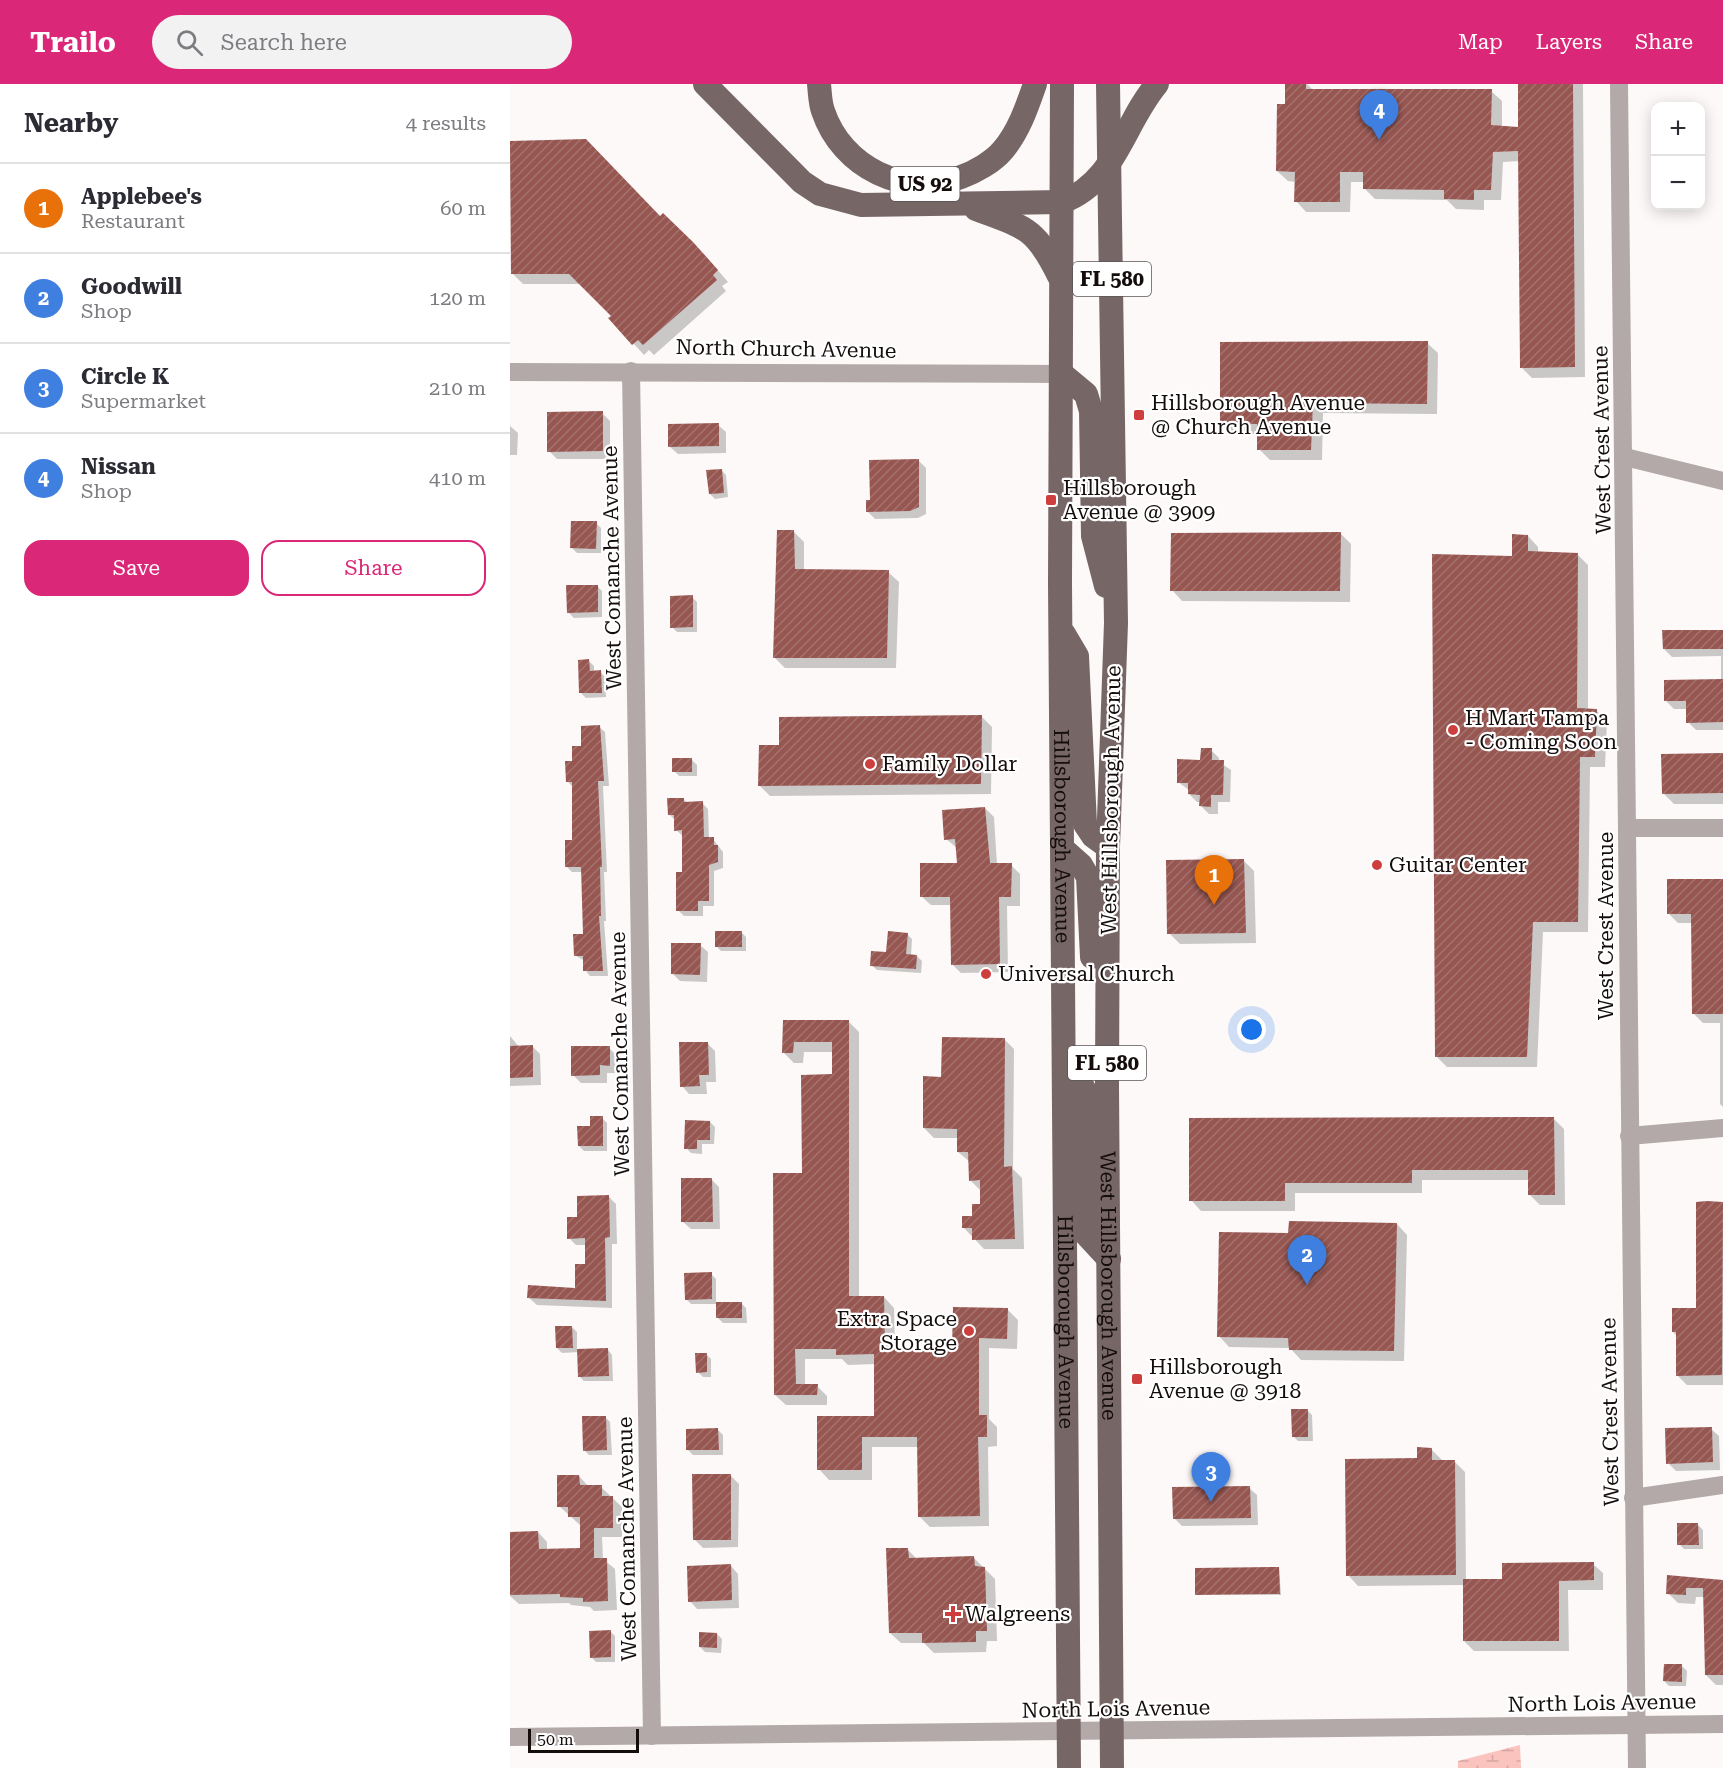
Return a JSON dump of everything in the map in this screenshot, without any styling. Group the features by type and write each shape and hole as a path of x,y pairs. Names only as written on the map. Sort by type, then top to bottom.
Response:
{"main road":[{"name":"FL 580","path":"705,84 802,182 820,194 861,205 966,205 1032,233 1045,247 1062,282"},
{"name":"US 92","path":"819,84 823,111 838,141 859,163 885,178 916,185 944,183 975,172 1002,151 1022,121 1035,84"},
{"name":"Hillsborough Avenue","path":"1062,84 1060,626 1069,1768"},
{"name":"West Hillsborough Avenue","path":"1108,84 1116,624 1108,847 1107,1086 1112,1768"},
{"path":"966,205 1062,202 1085,191 1110,164 1157,84"},
{"path":"1062,374 1086,394 1091,411 1093,536 1116,624"},
{"path":"1060,626 1077,656 1085,824 1093,836 1108,847"},
{"path":"1063,849 1081,865 1088,877 1093,1046 1107,1086"},
{"path":"1064,1055 1084,1089 1085,1233 1109,1258"}],"street":[{"name":"West Crest Avenue","path":"1619,84 1625,457 1636,1768"},
{"name":"West Comanche Avenue","path":"631,371 652,1736"},
{"name":"North Church Avenue","path":"510,372 1062,374"},
{"path":"1625,457 1723,481"},
{"path":"1628,828 1723,828"},
{"path":"1629,1136 1723,1128"},
{"path":"1633,1498 1723,1485"},
{"name":"North Lois Avenue","path":"510,1737 1723,1724"}],"green space":[{"path":"1520,1745 1521,1768 1458,1768 1458,1761"}],"building":[{"path":"1285,84 1306,84 1306,89 1492,89 1491,125 1518,127 1518,84 1573,84 1575,367 1520,368 1518,151 1493,152 1491,190 1474,190 1474,200 1444,199 1444,190 1363,189 1363,172 1340,172 1340,202 1294,202 1295,172 1276,171 1277,104 1285,104"},
{"path":"586,139 660,216 663,213 718,270 713,275 717,280 643,345 638,340 632,345 608,318 611,316 569,274 511,274 510,141"},
{"path":"1428,341 1427,404 1313,403 1311,450 1257,450 1257,424 1220,423 1220,342"},
{"path":"603,411 603,451 547,452 547,412"},
{"path":"719,423 719,446 668,447 668,424"},
{"path":"919,459 919,507 910,511 866,512 866,500 870,500 869,460"},
{"path":"722,469 724,493 709,494 706,470"},
{"path":"571,521 597,521 596,549 570,548"},
{"path":"777,530 794,530 795,569 889,570 887,658 773,658"},
{"path":"1341,532 1340,591 1170,591 1171,533"},
{"path":"1512,534 1528,535 1528,551 1578,553 1577,708 1597,709 1595,757 1580,757 1578,922 1533,922 1527,1057 1435,1057 1432,554 1512,556"},
{"path":"566,585 598,585 598,612 567,613"},
{"path":"693,595 693,627 670,628 670,596"},
{"path":"1662,630 1723,630 1723,649 1663,649"},
{"path":"589,659 590,671 601,670 602,693 579,693 578,660"},
{"path":"1723,679 1723,722 1686,723 1686,701 1664,701 1664,680"},
{"name":"Family Dollar","path":"982,715 981,784 758,786 759,745 779,745 779,717"},
{"path":"600,725 604,781 598,781 602,867 600,867 601,916 599,916 603,971 583,971 583,956 574,956 573,934 583,934 581,867 565,867 565,840 572,840 572,782 566,782 565,761 572,761 572,746 581,746 581,726"},
{"path":"1201,748 1212,748 1212,760 1224,760 1223,795 1211,795 1211,807 1199,806 1200,795 1188,794 1188,783 1177,783 1177,759 1200,760"},
{"path":"1723,753 1723,793 1662,794 1661,754"},
{"path":"672,758 692,758 692,772 672,772"},
{"path":"667,798 684,798 684,802 703,801 704,837 714,837 714,845 718,845 718,862 709,865 709,901 698,901 698,911 676,911 676,872 682,872 682,830 674,831 674,815 668,815"},
{"path":"985,807 990,863 1012,863 1011,897 999,897 1000,964 951,965 950,897 920,897 920,863 957,863 955,839 944,840 942,810"},
{"path":"1244,859 1246,933 1167,934 1166,860"},
{"path":"1667,879 1723,879 1723,1014 1692,1014 1691,914 1667,914"},
{"path":"715,931 742,931 742,947 715,947"},
{"path":"888,931 908,933 906,954 917,955 916,969 870,966 871,951 886,952"},
{"path":"671,943 701,943 700,975 671,974"},
{"path":"783,1020 849,1020 849,1296 884,1296 885,1348 952,1348 953,1307 1008,1308 1007,1339 979,1338 979,1415 987,1415 987,1437 978,1437 980,1516 918,1517 917,1437 862,1437 862,1470 817,1470 817,1416 874,1416 874,1354 836,1355 836,1349 795,1349 796,1384 818,1384 817,1395 774,1395 773,1173 802,1173 801,1075 832,1074 832,1042 794,1042 793,1053 782,1053"},
{"path":"942,1037 1005,1038 1004,1167 1012,1166 1015,1239 972,1240 972,1228 962,1228 962,1216 972,1216 972,1204 980,1204 980,1180 969,1181 968,1152 957,1152 957,1129 923,1128 923,1076 941,1077"},
{"path":"679,1042 708,1042 709,1075 699,1075 700,1086 680,1087"},
{"path":"533,1045 533,1077 510,1078 510,1046"},
{"path":"571,1046 610,1046 610,1066 600,1065 600,1075 571,1076"},
{"path":"590,1116 603,1116 603,1146 578,1146 577,1126 590,1126"},
{"path":"1554,1117 1555,1195 1528,1195 1528,1170 1412,1170 1412,1183 1285,1183 1285,1201 1189,1201 1189,1118"},
{"path":"685,1120 710,1121 710,1140 697,1140 697,1149 684,1149"},
{"path":"681,1178 712,1178 713,1222 681,1222"},
{"path":"609,1195 610,1237 605,1238 606,1301 527,1298 528,1285 575,1288 575,1264 585,1264 585,1238 567,1239 567,1217 577,1217 577,1196"},
{"path":"1696,1202 1723,1202 1722,1375 1676,1376 1676,1332 1672,1332 1672,1308 1696,1308"},
{"path":"1289,1221 1397,1223 1394,1351 1289,1350 1288,1338 1217,1337 1219,1232 1288,1233"},
{"path":"712,1272 712,1299 685,1300 684,1273"},
{"path":"716,1302 742,1302 742,1318 716,1318"},
{"path":"555,1326 572,1326 573,1348 556,1348"},
{"path":"608,1348 609,1376 578,1377 577,1349"},
{"path":"695,1353 707,1353 707,1372 696,1373"},
{"path":"1291,1409 1308,1409 1308,1437 1292,1437"},
{"path":"582,1416 606,1416 607,1450 583,1451"},
{"path":"1712,1427 1713,1462 1666,1464 1665,1428"},
{"path":"718,1428 719,1450 686,1450 686,1429"},
{"path":"1417,1447 1432,1448 1432,1460 1455,1460 1456,1575 1346,1576 1345,1459 1417,1458"},
{"path":"692,1474 731,1474 731,1540 693,1540"},
{"path":"557,1475 579,1475 580,1485 602,1485 602,1496 613,1496 613,1528 594,1528 594,1558 607,1558 608,1601 583,1602 583,1598 560,1597 560,1594 510,1595 510,1532 538,1531 539,1549 580,1548 580,1517 568,1517 568,1507 557,1507"},
{"path":"1250,1486 1251,1518 1173,1519 1172,1487"},
{"path":"1677,1523 1698,1523 1699,1545 1677,1545"},
{"path":"886,1548 908,1548 909,1558 974,1556 975,1566 985,1567 987,1631 976,1631 976,1642 922,1643 922,1633 889,1633"},
{"path":"1594,1562 1594,1580 1559,1581 1559,1641 1463,1641 1463,1579 1502,1579 1502,1563"},
{"path":"731,1564 732,1600 688,1602 687,1566"},
{"path":"1279,1567 1280,1594 1195,1595 1195,1568"},
{"path":"1667,1575 1723,1580 1723,1675 1705,1675 1703,1588 1686,1588 1686,1595 1666,1594"},
{"path":"611,1630 611,1657 590,1658 589,1631"},
{"path":"699,1632 717,1633 717,1648 699,1647"},
{"path":"1664,1664 1682,1664 1682,1682 1663,1681"}],"place":[{"name":"Nissan","path":"1379,140"},
{"name":"Hillsborough Avenue @ Church Avenue","path":"1139,415"},
{"name":"Hillsborough Avenue @ 3909","path":"1051,500"},
{"name":"H Mart Tampa - Coming Soon","path":"1453,730"},
{"name":"Family Dollar","path":"870,764"},
{"name":"Guitar Center","path":"1377,865"},
{"name":"Applebee's","path":"1214,905"},
{"name":"Universal Church","path":"986,974"},
{"name":"Goodwill","path":"1307,1285"},
{"name":"Extra Space Storage","path":"969,1331"},
{"name":"Hillsborough Avenue @ 3918","path":"1137,1379"},
{"name":"Circle K","path":"1211,1502"},
{"name":"Walgreens","path":"953,1614"}]}
